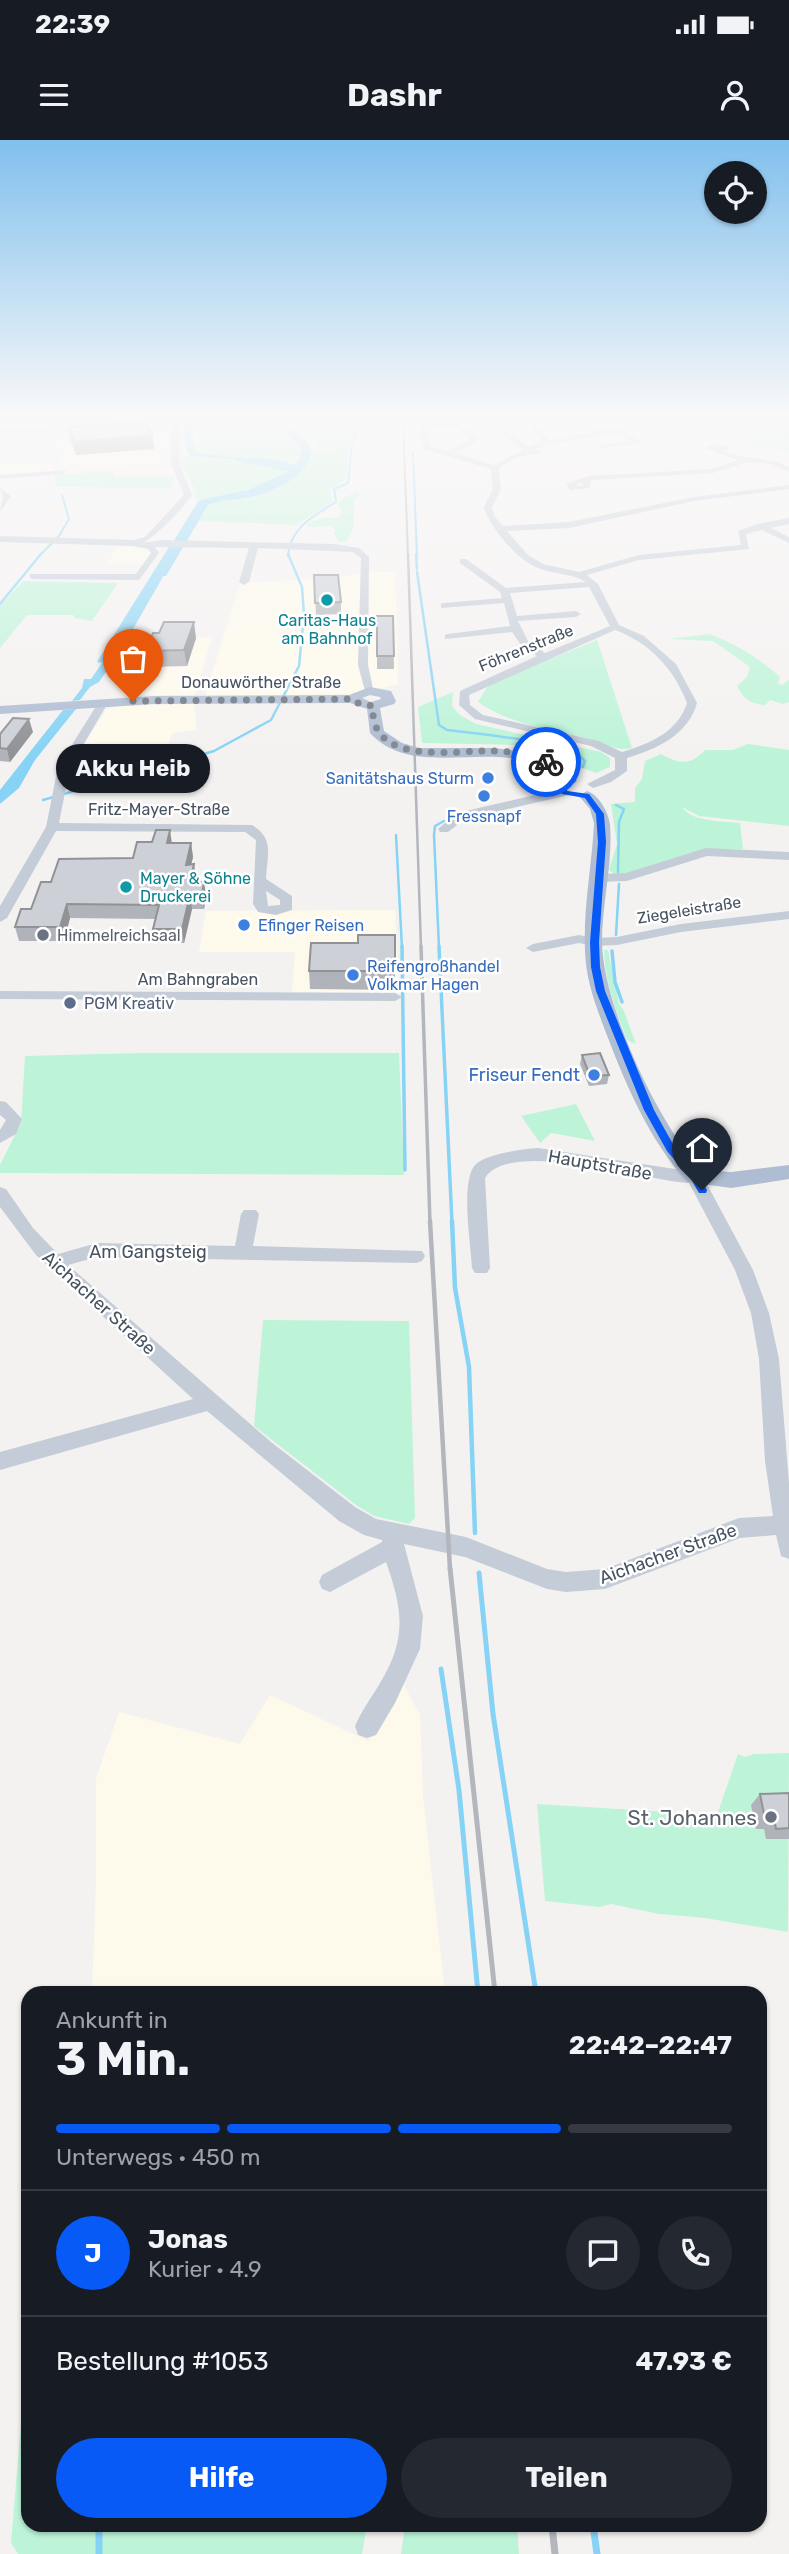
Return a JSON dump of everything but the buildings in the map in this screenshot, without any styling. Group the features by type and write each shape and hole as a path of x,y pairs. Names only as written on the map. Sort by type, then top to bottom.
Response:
{"main road":[{"path":"370,691 386,694 390,699 386,704 373,706 359,704 354,699 360,693 370,691"},
{"name":"Donauwörther Straße","path":"0,710 154,700 354,699"},
{"path":"373,706 377,733 395,745 439,753 516,753 547,763 567,786 590,790"},
{"name":"Hauptstraße","path":"590,790 602,823 594,942 595,967 601,994 636,1082 671,1149 695,1177"},
{"path":"695,1177 731,1180 789,1172"}],"street":[{"path":"33,576 139,577 155,552 153,543 156,531"},
{"path":"504,531 520,553 533,562 580,575 593,584 615,627 641,639 670,663 692,702 685,719 662,739 641,750 621,755 621,771 590,790"},
{"path":"580,575 602,567 687,551 742,548 746,546 741,533 747,531"},
{"path":"770,531 789,540"},
{"path":"0,539 135,543 139,547 153,543 174,543 351,548 360,551 365,557 363,665 370,691"},
{"path":"244,582 254,545"},
{"path":"463,561 505,595 512,624 529,649 546,657"},
{"path":"444,606 593,584"},
{"path":"448,637 576,614"},
{"name":"Föhrenstraße","path":"615,627 486,681 464,693 464,704 479,717 595,743 621,755"},
{"path":"0,918 5,900 52,827 61,776 69,757 103,703"},
{"path":"444,829 461,816 567,786"},
{"name":"Fritz-Mayer-Straße","path":"52,827 248,828 262,839 259,880"},
{"path":"600,878 627,877 706,852 789,856"},
{"name":"Ziegeleistraße","path":"594,942 617,941 671,929 733,920 789,915"},
{"path":"533,948 579,939 594,942"},
{"name":"Am Bahngraben","path":"0,995 395,997"},
{"path":"0,1106 14,1119 14,1126 0,1137"},
{"name":"Hauptstraße","path":"481,1268 476,1178 483,1167 522,1156 545,1154 621,1170 695,1177 744,1270 760,1313 780,1411 784,1525 789,1549"},
{"name":"Aichacher Straße","path":"0,1193 27,1235 55,1264 210,1402 347,1514 392,1541 466,1547 547,1579 584,1582 626,1573 738,1528 784,1525"},
{"path":"243,1252 250,1214"},
{"name":"Am Gangsteig","path":"55,1264 79,1253 97,1250 416,1256"},
{"path":"0,1461 210,1402"},
{"path":"330,1582 392,1541 409,1596 414,1628 408,1658 367,1726"}],"shaded area":[{"path":"118,545 149,549 152,553 145,564 108,563"},
{"path":"371,572 395,572 398,684 352,694 205,696 240,583 344,577"},
{"path":"143,637 212,637 195,695 121,695"},
{"path":"194,704 197,730 172,733 164,758 102,775 66,773 106,710 119,706"},
{"path":"395,910 399,992 292,992 295,952 199,952 206,911"},
{"path":"403,1684 420,1715 423,1797 444,1986 92,1986 96,1779 119,1712 240,1744 270,1695 368,1741"}],"green space":[{"path":"352,531 347,541 339,542 334,533"},
{"path":"23,581 118,583 92,621 74,618 74,615 27,615 0,648 0,606"},
{"path":"710,634 764,663 780,677 778,683 782,685 789,680 789,702 783,704 770,700 765,705 748,700 737,686 747,677 750,667 713,641 669,639"},
{"path":"597,640 632,748 617,748 591,739 532,726 504,716 478,702 489,684"},
{"path":"453,692 452,706 460,715 476,724 601,752 610,758 610,767 596,773 518,745 422,743 418,707"},
{"path":"748,744 789,750 789,826 699,816 682,807 700,818 740,823 743,849 704,849 623,875 609,870 617,844 611,804 635,802 635,788 642,779 645,761 661,754 684,762 695,759 705,750 733,750"},
{"path":"604,950 608,950 619,1004 636,1044 627,1040 615,1007 606,973"},
{"path":"399,1053 404,1175 0,1173 0,1165 21,1123 25,1056"},
{"path":"576,1104 595,1141 551,1133 540,1143 521,1116"},
{"path":"263,1320 409,1321 415,1518 409,1524 374,1516 356,1505 254,1426"},
{"path":"789,1753 788,1932 705,1918 659,1914 611,1904 599,1907 545,1901 537,1804 717,1815 738,1754 745,1757 753,1754"},
{"path":"21,2423 21,2532 366,2532 362,2554 18,2554 11,2543"},
{"path":"404,2532 517,2532 519,2554 401,2554"}],"water":[{"path":"169,547 180,547 121,650 99,682 90,687 80,700 72,701 82,688 84,679 91,679 102,663 97,662"},
{"path":"76,709 35,760 19,788 0,804 0,790 63,710"}],"waterway":[{"path":"41,554 62,531"},
{"path":"161,573 186,531"},
{"path":"288,555 298,531"},
{"path":"416,531 417,556"},
{"path":"0,604 41,554"},
{"path":"416,554 417,569"},
{"path":"43,800 214,751 271,720 299,666 304,615 302,587 288,555"},
{"path":"417,572 439,725 447,730 560,748 585,761 583,767"},
{"path":"616,805 624,809 619,822 618,872"},
{"path":"439,948 434,835 435,826 444,821"},
{"path":"396,835 402,948"},
{"path":"616,935 619,884"},
{"path":"402,946 405,1170"},
{"path":"439,946 452,1223"},
{"path":"612,951 615,982 622,1002"},
{"path":"452,1221 455,1288 469,1367 475,1533"},
{"path":"479,1573 493,1714 535,1986"},
{"path":"441,1669 459,1790 477,1986"},
{"path":"99,2532 99,2554"},
{"path":"594,2532 597,2554"}],"railway":[{"path":"407,531 408,556"},
{"path":"408,554 421,948"},
{"path":"421,946 430,1223"},
{"path":"430,1221 450,1569"},
{"path":"450,1568 494,1986"},
{"path":"553,2532 555,2554"}],"way so far":[{"path":"133,701 354,699 364,706 373,706 377,733 395,745 407,749 439,753 516,753 546,762"}],"place":[{"name":"Caritas-Haus am Bahnhof","path":"327,600"},
{"name":"Akku Heib","path":"133,701"},
{"name":"Sanitätshaus Sturm","path":"488,778"},
{"name":"Fressnapf","path":"484,796"},
{"name":"Mayer & Söhne Druckerei","path":"126,887"},
{"name":"Efinger Reisen","path":"244,925"},
{"name":"Himmelreichsaal","path":"43,935"},
{"name":"Reifengroßhandel Volkmar Hagen","path":"353,975"},
{"name":"PGM Kreativ","path":"70,1003"},
{"name":"Friseur Fendt","path":"594,1075"},
{"name":"St. Johannes","path":"771,1817"}],"route":[{"path":"546,762 570,780 563,784 562,790 575,796 587,796 600,814 602,842 594,942 595,967 603,1000 649,1110 671,1149 695,1177 702,1190"}]}
